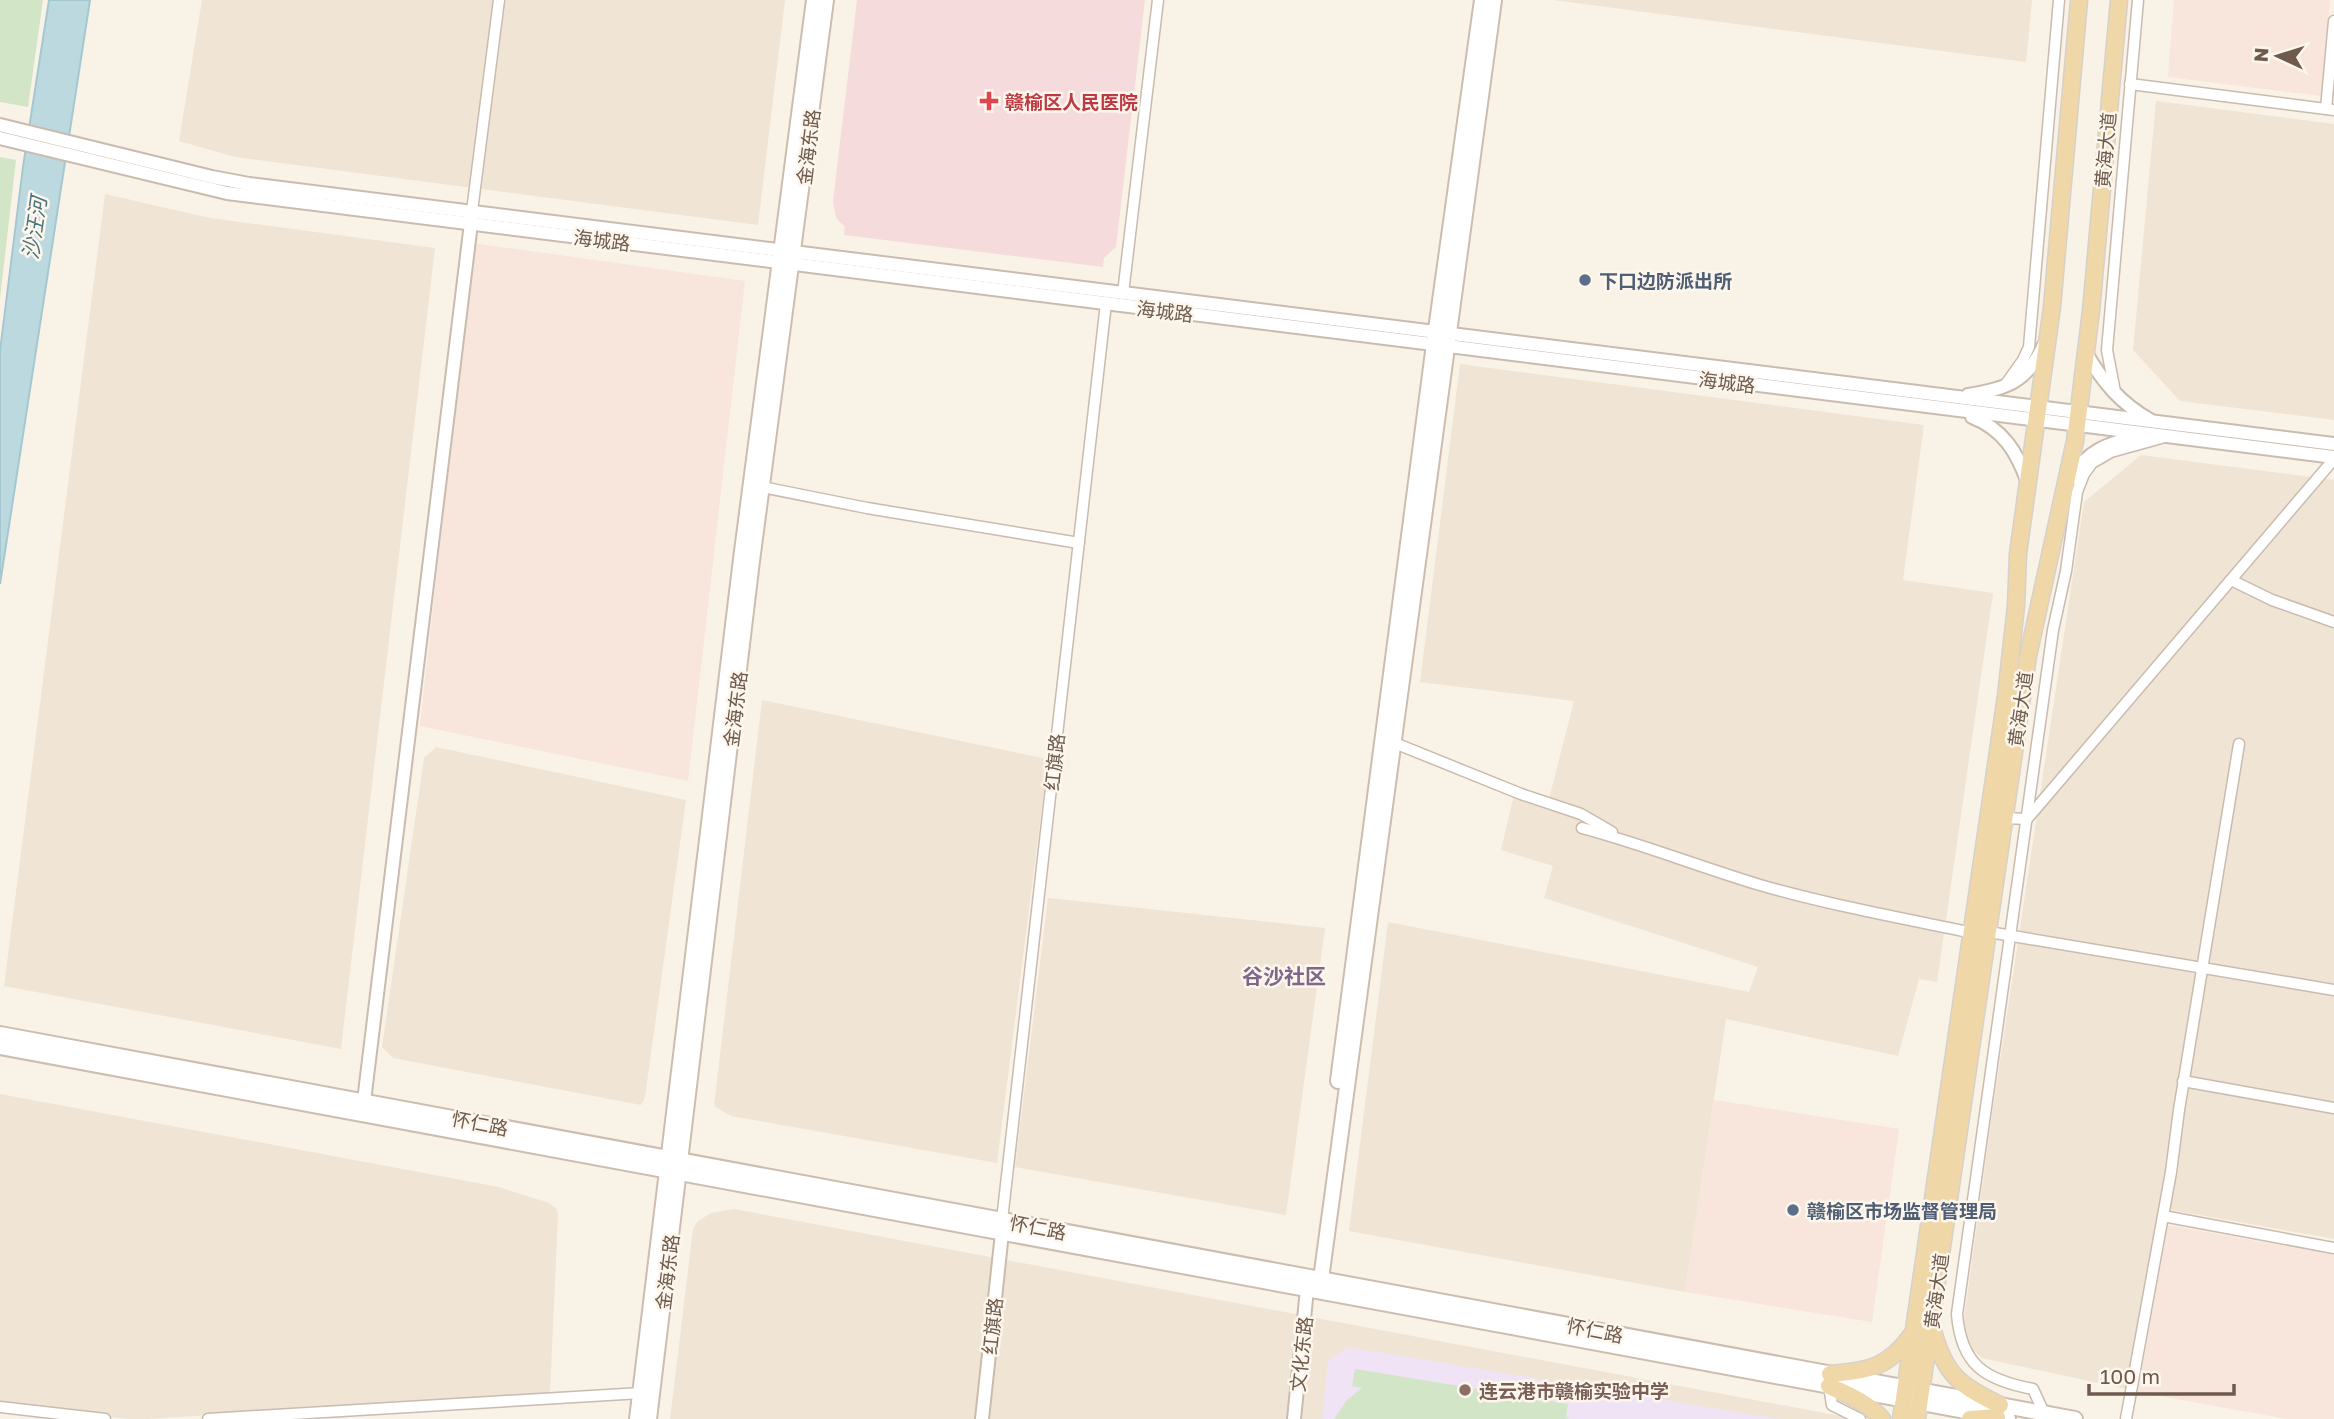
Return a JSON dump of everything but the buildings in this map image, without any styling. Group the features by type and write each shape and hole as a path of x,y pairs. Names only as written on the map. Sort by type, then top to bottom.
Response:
{"main road":[{"name":"金海东路","path":"638,1419 674,1165 762,487 814,0"},
{"name":"金海东路","path":"649,1419 674,1165 741,559 826,0"},
{"path":"1314,1282 1392,742 1482,0"},
{"path":"1314,1282 1441,340 1494,0"},
{"name":"黄海大道","path":"1901,1419 1914,1400 1931,1325 1981,932 2016,606 2018,554 2049,331 2079,0"},
{"name":"黄海大道","path":"1914,1400 1914,1331 1981,932 2005,818 2028,656 2066,488 2078,419 2119,0"},
{"name":"怀仁路","path":"0,1034 364,1101 674,1165"},
{"name":"怀仁路","path":"0,1047 674,1165 1314,1282 1830,1380 1914,1400 2002,1414 2045,1413 2075,1419"},
{"path":"1931,1325 1940,1353 1956,1379 2002,1414"},
{"path":"1830,1380 1881,1365 1902,1349 1914,1331"},
{"path":"1830,1380 1871,1408 1882,1419"},
{"path":"1970,1419 2002,1414"}],"street":[{"path":"364,1101 499,0"},
{"path":"1123,293 1158,0"},
{"path":"2003,388 2029,347 2059,0"},
{"path":"2116,396 2107,350 2138,0"},
{"path":"2113,66 2130,85 2330,109 2334,21"},
{"path":"2110,100 2130,85"},
{"name":"海城路","path":"0,125 227,193 472,217 787,257 1107,303 1951,397 2038,414 2151,428 2334,444"},
{"name":"海城路","path":"0,138 90,153"},
{"name":"海城路","path":"787,257 1123,293 1959,411 2038,414"},
{"name":"红旗路","path":"982,1419 1107,303"},
{"path":"1951,397 2003,388 2025,374 2039,356 2049,331"},
{"path":"2066,488 2077,467 2094,450 2151,428 2105,385 2086,353"},
{"path":"1959,411 1995,428 2006,439 2029,486"},
{"name":"海城路","path":"2151,428 2166,437 2334,458"},
{"path":"2045,1413 2032,1389 2002,1383 1990,1377 1968,1356 1958,1332 1959,1300 2053,630 2066,571 2077,492 2084,474 2100,457 2166,437"},
{"path":"2027,819 2334,458"},
{"path":"762,487 867,508 1079,543"},
{"path":"2231,580 2272,600 2334,622"},
{"path":"1392,742 1521,794 1581,814 1620,838"},
{"path":"2126,1419 2163,1216 2239,744"},
{"path":"2005,818 2027,819"},
{"path":"1582,828 1760,885 1830,903 1981,932 2334,990"},
{"path":"2183,1081 2334,1108"},
{"path":"2163,1216 2334,1248"},
{"name":"文化东路","path":"1294,1419 1314,1282"},
{"path":"1830,1380 1832,1405 1860,1419"},
{"path":"208,1419 640,1393"},
{"path":"0,1407 105,1419"}],"shaded area":[{"path":"202,0 785,0 758,225 235,157 179,141"},
{"name":"赣榆区人民医院","path":"857,0 1145,0 1116,247 1104,258 1103,267 844,235 845,227 836,218 833,201"},
{"path":"1553,0 2032,0 2026,62"},
{"path":"2174,0 2330,0 2321,96 2168,77"},
{"path":"2156,101 2334,124 2334,420 2180,401 2133,350"},
{"path":"105,194 210,218 435,248 341,1049 4,986"},
{"path":"473,243 745,281 688,781 420,726"},
{"path":"1460,364 1924,425 1903,580 1993,593 1937,982 1919,979 1898,1056 1726,1019 1685,1292 1349,1231 1388,922 1749,992 1758,967 1544,898 1553,866 1501,850 1515,790 1549,799 1574,701 1420,682"},
{"path":"2141,455 2334,480 2334,1239 2160,1208 2126,1389 1982,1358 1969,1347 1962,1334 1992,1114 2084,502"},
{"path":"762,700 1048,759 997,1163 731,1116 714,1106"},
{"path":"436,747 686,800 645,1097 641,1105 393,1058 382,1047 424,758"},
{"path":"1048,898 1325,928 1286,1215 1015,1167"},
{"path":"0,1094 499,1187 549,1203 556,1208 558,1215 550,1393 149,1419 0,1405"},
{"name":"赣榆区市场监督管理局","path":"1714,1100 1899,1129 1872,1322 1685,1292"},
{"path":"734,1209 1852,1419 670,1419 693,1229 698,1221 711,1213"},
{"path":"2168,1225 2334,1255 2334,1419 2287,1419 2138,1392"},
{"name":"连云港市赣榆实验中学","path":"1348,1347 1779,1419 1322,1419 1328,1361"}],"green space":[{"path":"0,0 43,0 28,107 0,102"},
{"path":"0,157 16,160 0,298"},
{"path":"1355,1369 1568,1404 1566,1416 1569,1419 1334,1419 1347,1400 1362,1388 1352,1386"}],"water":[{"name":"沙汪河","path":"49,0 90,0 0,584 0,351 23,167"}],"place":[{"name":"赣榆区人民医院","path":"989,101"},
{"name":"下口边防派出所","path":"1585,280"},
{"name":"赣榆区市场监督管理局","path":"1793,1210"},
{"name":"连云港市赣榆实验中学","path":"1465,1390"}],"district":[{"name":"谷沙社区","path":"1284,976"}]}
